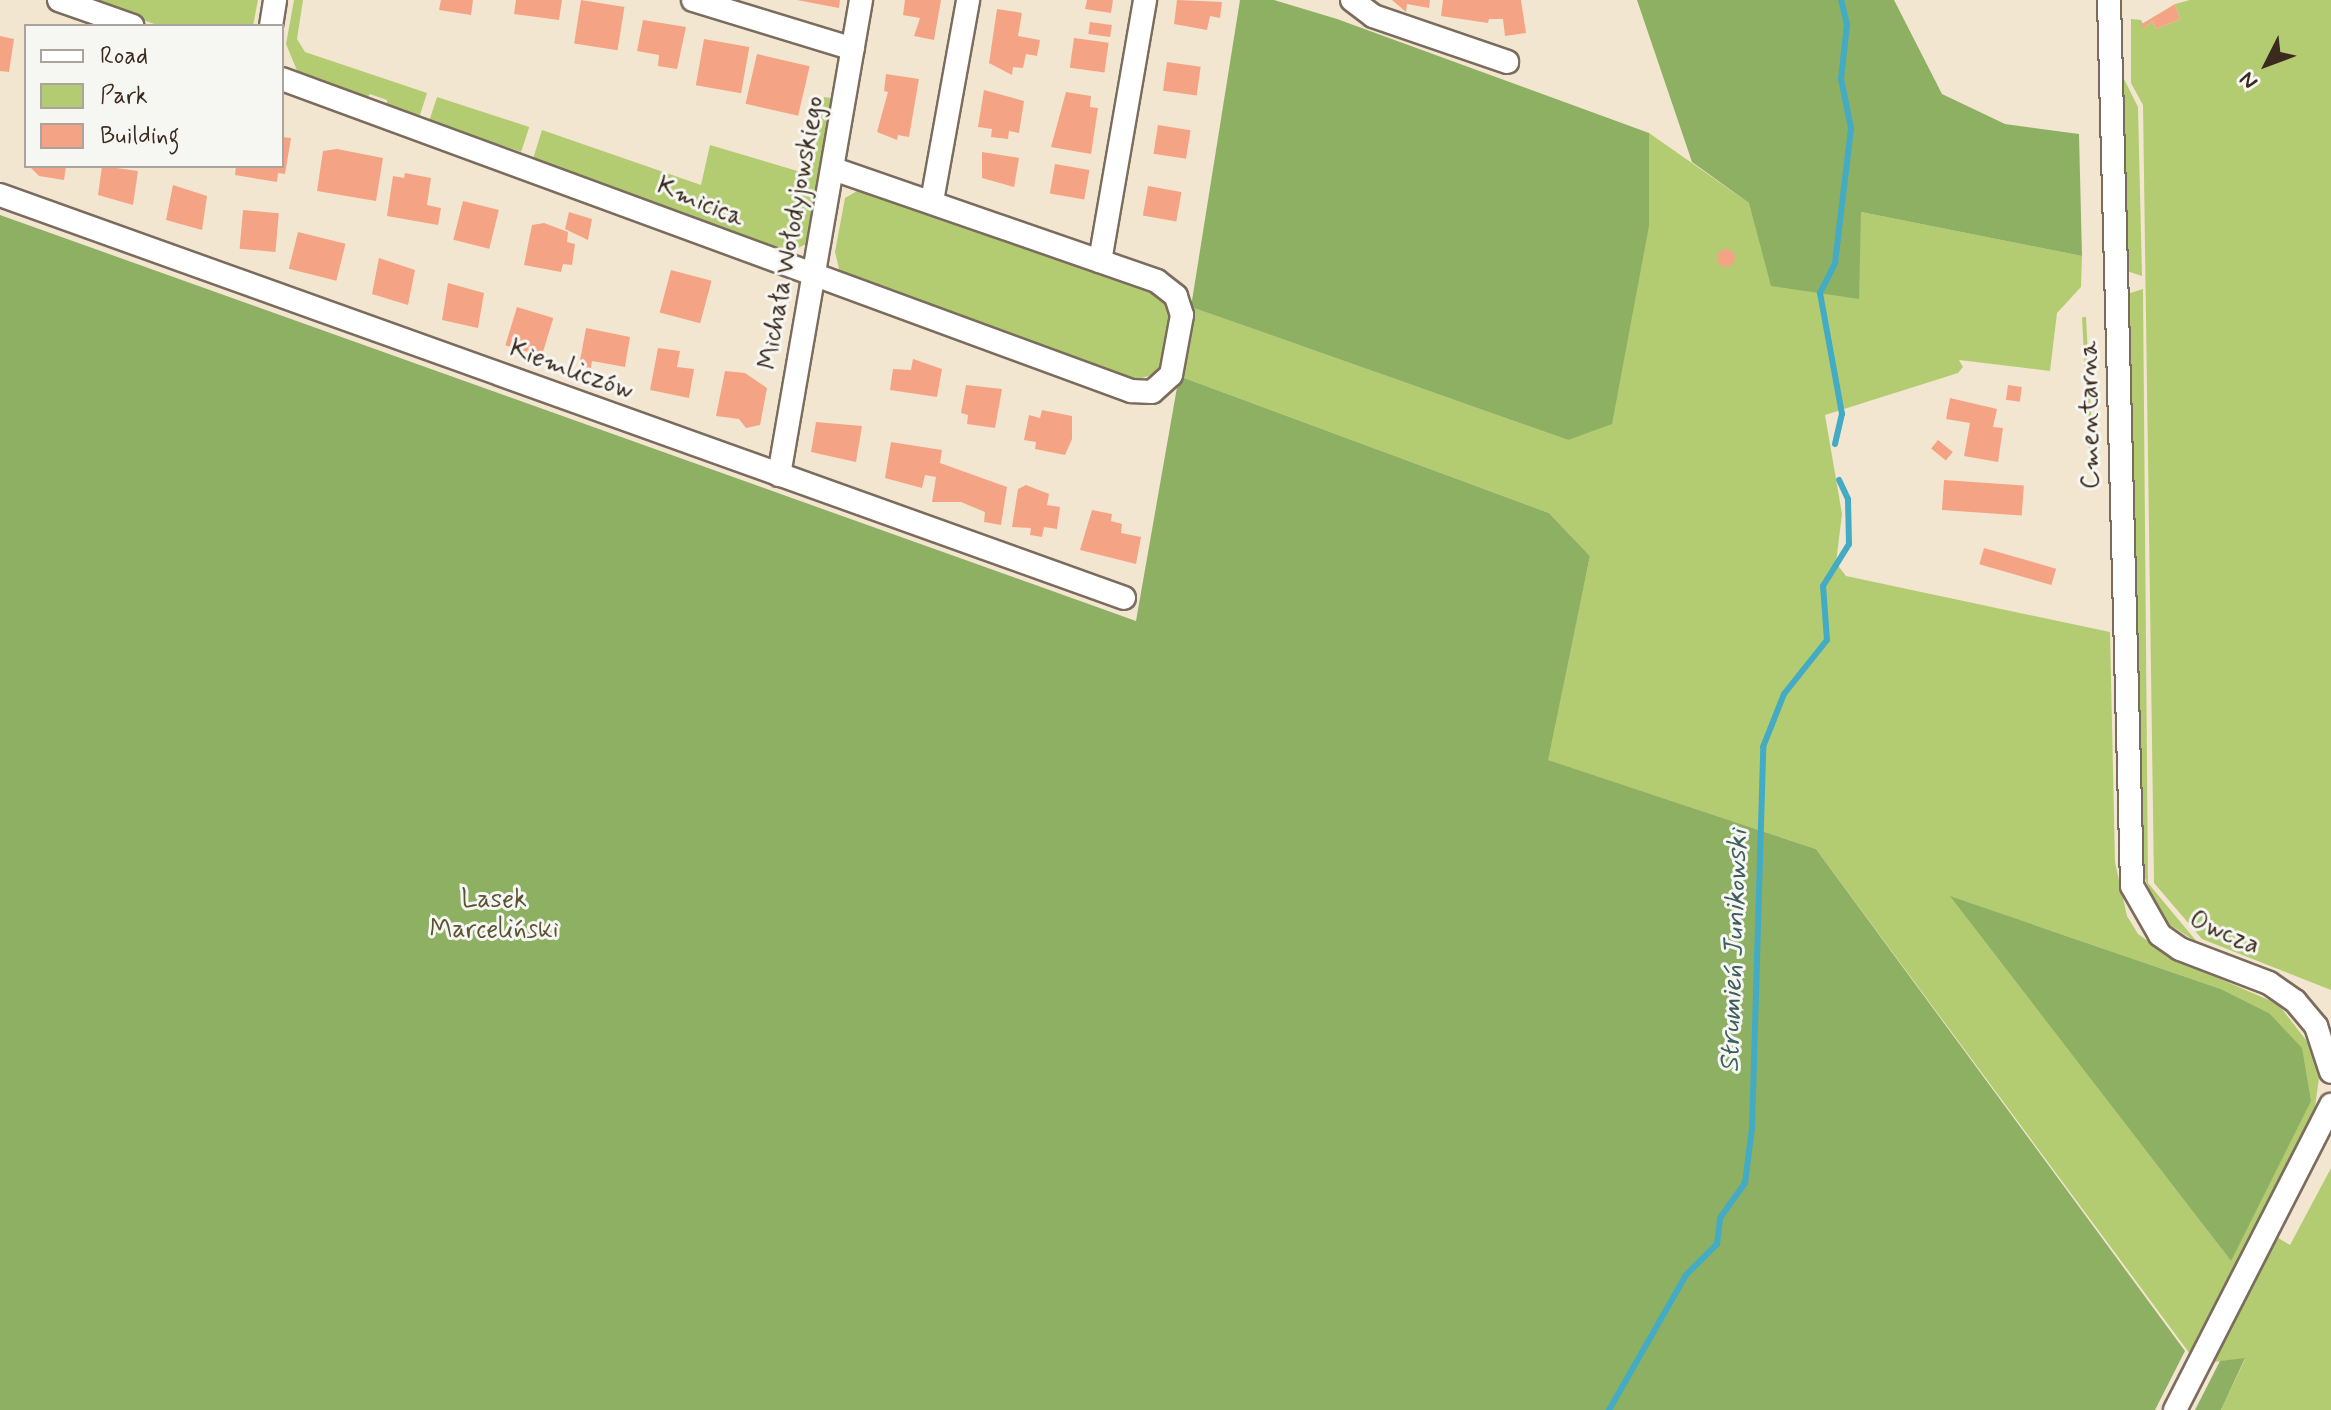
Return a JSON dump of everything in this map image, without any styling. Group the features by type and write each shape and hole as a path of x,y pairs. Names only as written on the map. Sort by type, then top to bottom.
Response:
{"street":[{"path":"59,0 127,24"},
{"path":"271,24 275,0"},
{"path":"693,0 853,49"},
{"name":"Michała Wołodyjowskiego","path":"779,475 861,0"},
{"path":"932,201 968,0"},
{"path":"833,169 1100,261 1145,0"},
{"path":"1352,0 1373,16 1507,62"},
{"name":"Cmentarna","path":"2109,0 2128,829"},
{"name":"Kmicica","path":"284,80 554,176 815,278 1141,393 1163,386 1171,375 1180,306 1168,287 1100,261"},
{"name":"Kiemliczów","path":"0,195 1124,598"},
{"name":"Owcza","path":"2128,829 2132,886 2160,935 2180,949 2269,983 2295,1001 2316,1026 2331,1072"},
{"path":"2175,1410 2331,1105"}],"green space":[{"path":"86,0 258,0 253,24 154,24"},
{"path":"294,0 303,0 297,39 305,52 427,93 420,115 387,108 387,100 370,94 365,100 298,73 286,44"},
{"path":"1240,0 1274,0 1337,19 1649,133 1649,226 1612,424 1568,440 1191,307"},
{"path":"1637,0 1894,0 1942,94 2005,124 2079,134 2082,256 1861,212 1859,299 1771,286 1749,203 1692,162"},
{"path":"2190,0 2331,0 2331,990 2202,939 2154,883 2143,105 2131,83 2131,19 2141,20 2145,28 2152,21 2156,29 2180,19 2175,4"},
{"path":"2123,77 2138,107 2142,276 2127,271"},
{"path":"437,97 529,127 521,152 429,122"},
{"path":"824,97 831,98 806,244 782,256 533,159 542,130 701,185 710,145 811,175"},
{"path":"1649,133 1749,203 1861,212 2082,256 2081,287 2057,313 2050,371 1959,360 1963,367 1958,373 1825,415 1842,514 1836,563 1846,576 2110,632 2115,862 2127,916 2138,934 2172,958 2278,1004 2310,1045 2319,1078 2313,1122 2190,1354 1816,849 1547,760 1590,556 1549,513 1179,376 1191,307 1568,440 1649,226","holes":["1952,897 2221,989 2269,1013 2231,1261"]},
{"path":"869,189 1157,290 1174,310 1166,370 1133,381 841,277 835,252 845,198 857,191 867,194"},
{"name":"Lasek Marceliński","path":"0,215 1136,621 1179,376 1549,513 1590,556 1548,760 1816,849 2185,1351 2155,1410 0,1410"},
{"path":"2143,289 2148,883 2198,943 2161,919 2141,868 2127,294"},
{"path":"2082,317 2086,317 2094,465 2090,465"},
{"path":"1950,896 2221,989 2269,1013 2302,1048 2311,1101 2231,1261"},
{"path":"2331,1168 2331,1410 2221,1410 2245,1359 2212,1362 2278,1238 2290,1245"},
{"path":"2245,1358 2221,1410 2195,1410 2220,1361"}],"building":[{"path":"441,0 473,0 471,15 439,10"},
{"path":"516,0 562,0 559,20 514,14"},
{"path":"581,0 624,7 618,50 574,43"},
{"path":"797,0 840,0 839,8"},
{"path":"905,0 941,0 934,40 914,36 920,18 903,15"},
{"path":"1087,0 1113,0 1111,13 1085,9"},
{"path":"1177,0 1222,2 1220,18 1210,16 1207,30 1174,24"},
{"path":"1392,0 1430,0 1429,8 1407,4 1406,12"},
{"path":"1443,0 1521,0 1526,33 1505,36 1503,19 1489,19 1488,23 1441,16"},
{"path":"2175,4 2180,19 2156,29 2152,21 2145,28 2140,25"},
{"path":"997,9 1022,13 1018,36 1040,40 1037,56 1026,54 1023,68 1013,67 1012,75 989,63"},
{"path":"643,20 686,27 677,69 658,66 659,55 637,51"},
{"path":"1090,22 1112,25 1110,37 1088,34"},
{"path":"0,36 14,39 9,72 0,71"},
{"path":"1074,38 1109,43 1104,73 1070,68"},
{"path":"704,39 749,47 741,93 696,85"},
{"path":"757,54 810,66 798,116 746,104"},
{"path":"1167,62 1201,67 1197,95 1163,91"},
{"path":"886,74 919,79 909,137 898,135 897,140 877,132 888,92 884,91"},
{"path":"984,90 1024,101 1019,133 1009,131 1008,139 991,137 992,129 978,127"},
{"path":"1066,92 1091,96 1090,107 1098,108 1091,154 1051,147"},
{"path":"1158,125 1191,130 1186,159 1153,154"},
{"path":"284,137 291,138 285,174 278,173 277,182 235,175 236,168 284,168"},
{"path":"337,149 383,158 376,201 317,191 323,151"},
{"path":"982,152 1019,158 1014,187 982,178"},
{"path":"1055,164 1089,170 1084,200 1050,194"},
{"path":"31,168 66,168 64,180 39,176"},
{"path":"102,168 138,171 133,205 98,195"},
{"path":"405,173 431,178 427,205 441,208 438,225 387,216 393,176 404,178"},
{"path":"173,185 207,196 202,230 166,220"},
{"path":"1148,186 1181,192 1176,221 1143,216"},
{"path":"463,201 499,210 489,249 453,240"},
{"path":"243,210 279,213 275,252 240,249"},
{"path":"569,212 592,219 588,240 565,229"},
{"path":"544,223 568,232 567,242 575,244 572,265 563,264 561,272 524,265 532,225"},
{"path":"298,232 346,244 336,281 289,269"},
{"path":"1722,249 1730,249 1735,258 1733,265 1722,267 1717,262 1717,254"},
{"path":"379,258 415,270 408,305 372,294"},
{"path":"671,270 712,281 700,323 660,313"},
{"path":"448,283 484,293 478,328 442,320"},
{"path":"517,307 553,318 542,356 505,345"},
{"path":"586,328 630,337 625,367 592,361 591,368 579,366"},
{"path":"658,348 680,351 677,367 694,369 689,398 650,390"},
{"path":"913,359 942,369 937,397 890,390 893,369 911,370"},
{"path":"725,371 745,373 767,388 760,425 746,428 739,419 716,416"},
{"path":"966,385 1002,389 995,428 967,424 968,415 961,413"},
{"path":"2008,385 2022,387 2020,402 2006,400"},
{"path":"1950,398 1997,409 1993,427 2003,428 1998,462 1964,456 1970,423 1946,419"},
{"path":"1042,410 1072,416 1072,439 1065,455 1035,449 1036,442 1024,440 1029,415 1040,418"},
{"path":"816,422 862,426 856,462 811,452"},
{"path":"1938,440 1953,452 1946,461 1931,449"},
{"path":"891,442 942,450 940,463 1007,487 1001,525 984,522 985,512 961,502 932,502 936,477 925,475 922,488 885,478"},
{"path":"1944,480 2024,486 2022,516 1942,510"},
{"path":"1026,485 1049,494 1047,505 1060,507 1057,529 1044,527 1042,537 1030,535 1031,528 1012,527 1018,489"},
{"path":"1092,510 1112,514 1111,521 1122,524 1121,533 1141,537 1136,564 1080,550"},
{"path":"1984,548 2056,569 2051,585 1979,564"}],"waterway":[{"name":"Strumień Junikowski","path":"1835,444 1842,414 1820,293 1835,263 1851,128 1841,79 1847,25 1841,0"},
{"name":"Strumień Junikowski","path":"1609,1410 1686,1275 1717,1244 1720,1218 1745,1183 1752,1128 1763,747 1784,694 1827,640 1823,586 1849,544 1848,499 1839,480"}]}
